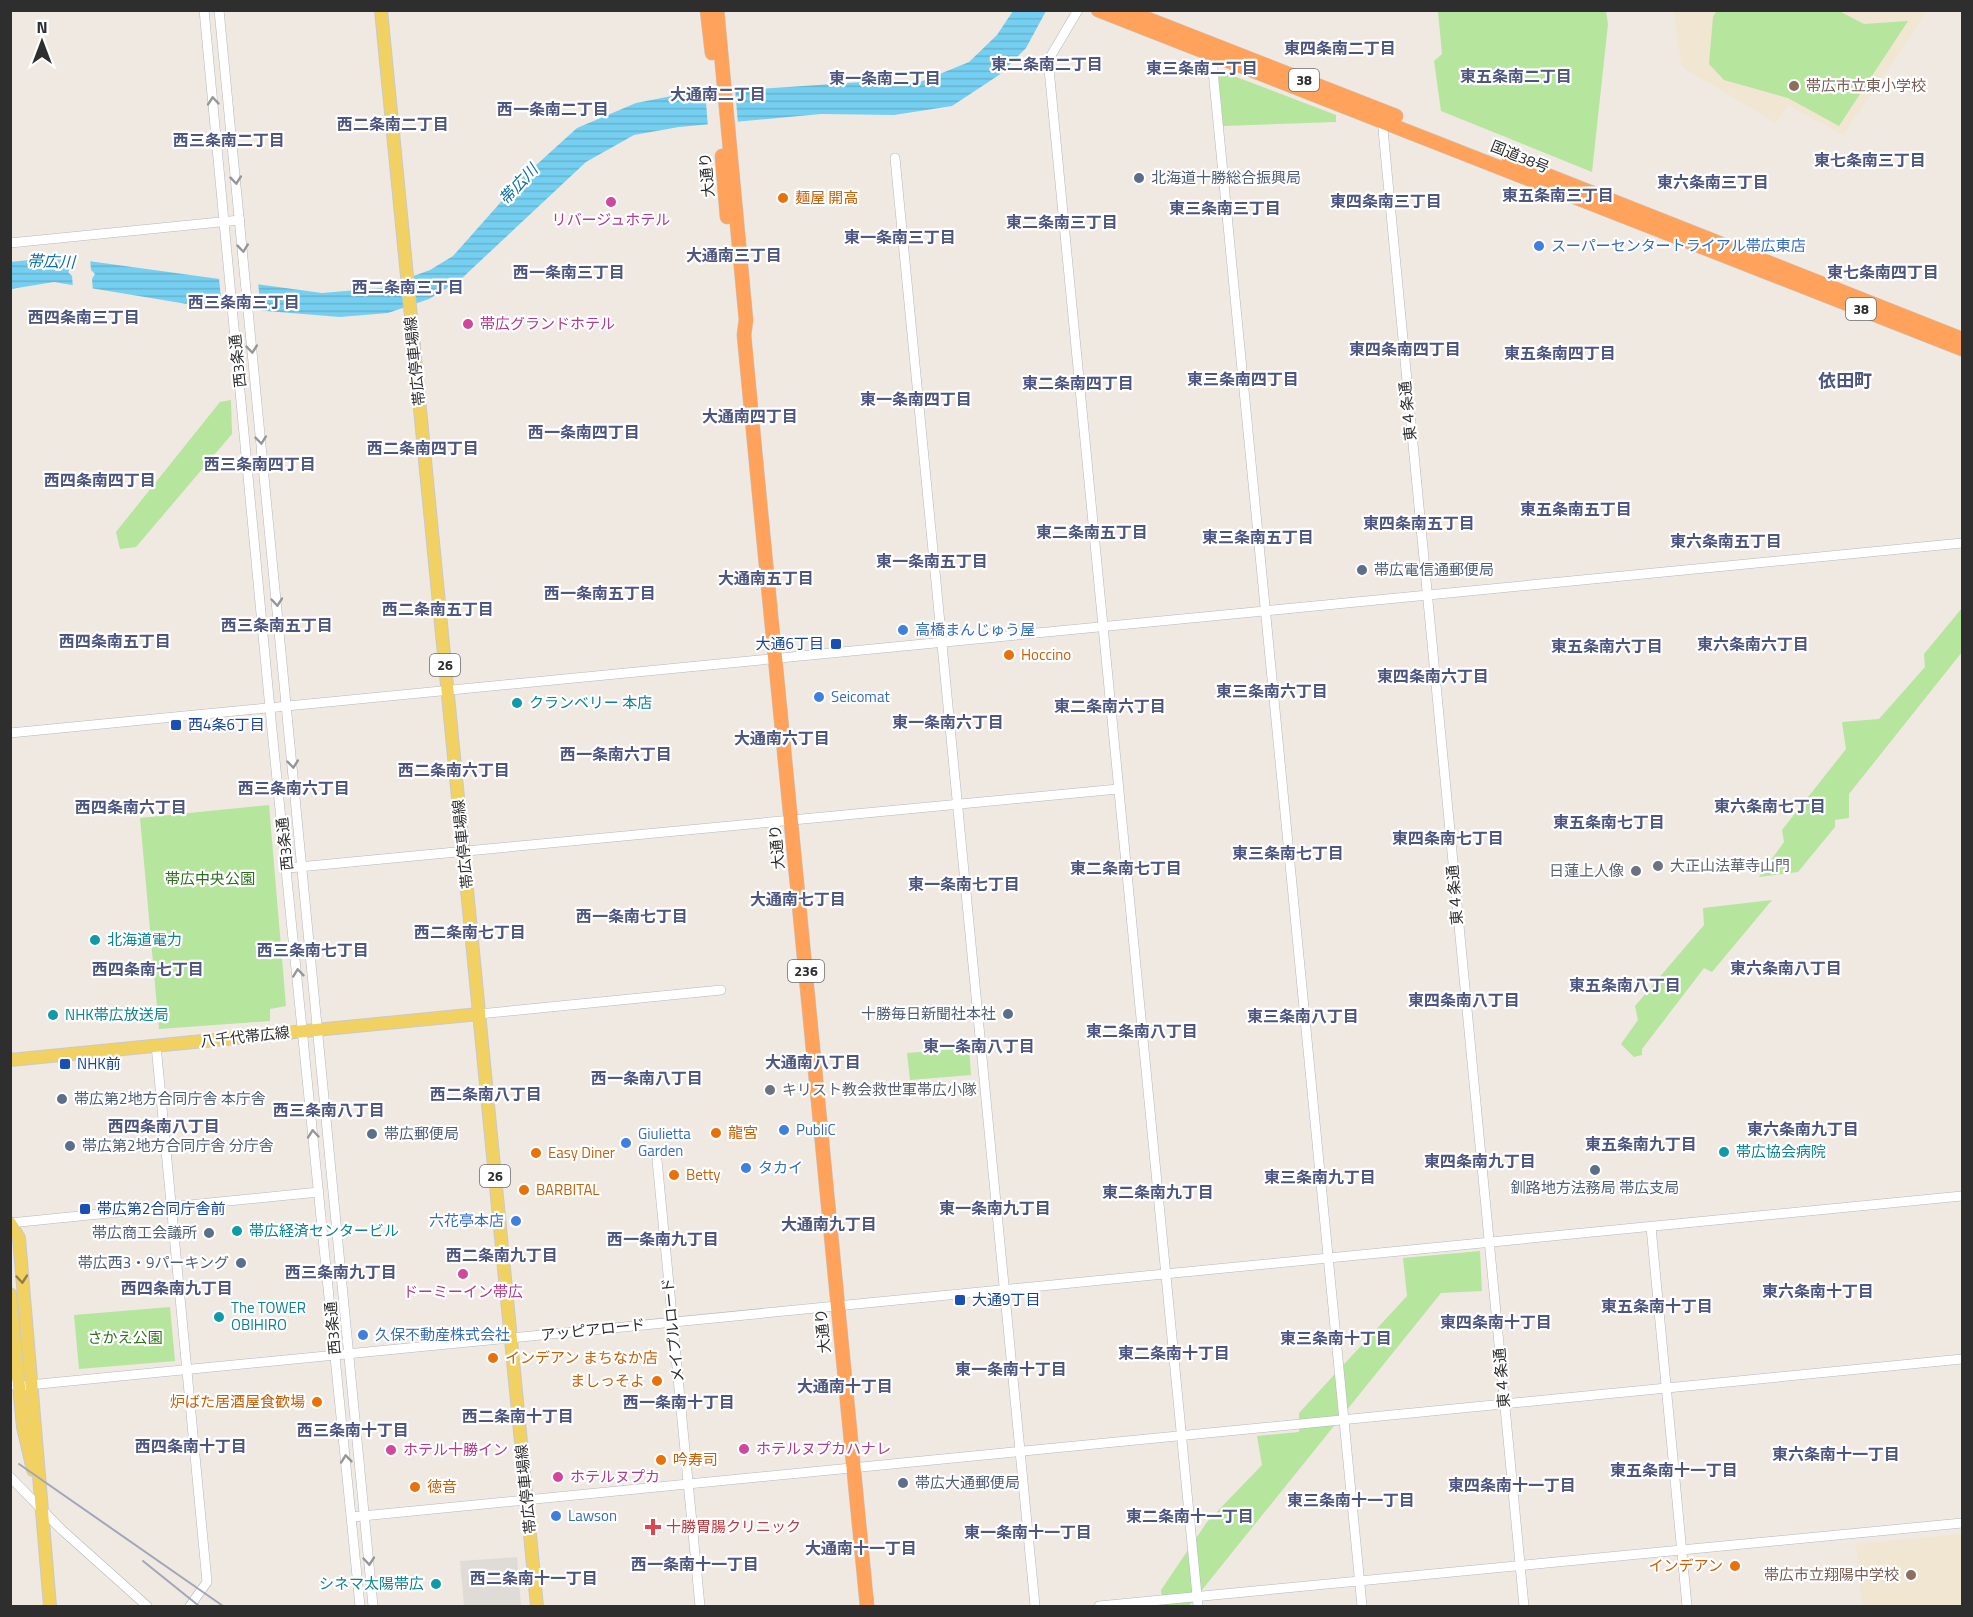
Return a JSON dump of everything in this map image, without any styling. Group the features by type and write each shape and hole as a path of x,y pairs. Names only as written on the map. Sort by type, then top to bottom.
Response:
{"highway":[{"name":"大通り","path":"707,10 719,89 738,320 744,335 867,1606"},
{"name":"大通り","path":"717,10 719,89"},
{"name":"国道38号","path":"1098,10 1210,48"},
{"name":"国道38号","path":"1125,10 1210,48 1962,339"},
{"name":"国道38号","path":"1383,116 1962,349"}],"main road":[{"name":"帯広停車場線","path":"381,10 537,1606"},
{"name":"八千代帯広線","path":"10,1060 480,1014"},
{"path":"10,1223 19,1238 18,1386"},
{"path":"10,1294 23,1427 41,1510 50,1606"}],"street":[{"name":"西3条通","path":"204,10 360,1606"},
{"name":"西3条通","path":"219,10 304,867 373,1606"},
{"path":"1078,10 1049,59 1049,69 1197,1602"},
{"path":"1210,48 1362,1606"},
{"name":"東４条通","path":"1383,116 1426,595 1524,1606"},
{"path":"895,158 1035,1606"},
{"path":"10,243 240,220"},
{"path":"10,733 1962,543"},
{"path":"288,868 1118,789"},
{"path":"480,1014 721,990"},
{"path":"156,1045 207,1582 190,1606"},
{"name":"メイプルロード","path":"657,1160 700,1606"},
{"path":"10,1223 319,1192"},
{"name":"アッピアロード","path":"18,1386 1962,1197"},
{"path":"1651,1227 1687,1606"},
{"path":"352,1517 1962,1359"},
{"path":"10,1477 41,1510 147,1606"},
{"path":"10,1487 21,1490"},
{"path":"1100,1606 1197,1602 1359,1581 1962,1522"}],"shaded area":[{"name":"帯広市立東小学校","path":"1673,11 1927,11 1843,135 1788,105 1776,123 1682,67"},
{"name":"帯広市立翔陽中学校","path":"1962,1534 1962,1606 1862,1606 1856,1544"},
{"path":"517,1557 521,1606 464,1606 460,1561"}],"green space":[{"path":"1438,11 1606,11 1608,24 1592,172 1441,111 1434,61 1442,54"},
{"name":"帯広市立東小学校","path":"1716,11 1839,11 1864,24 1908,21 1839,126 1788,98 1724,80 1709,64 1713,17"},
{"path":"1218,70 1336,115 1336,122 1223,126"},
{"path":"231,400 232,434 136,547 120,549 116,532 220,402"},
{"path":"1962,608 1962,652 1849,794 1849,818 1835,820 1835,827 1798,872 1759,877 1784,842 1782,830 1846,749 1842,722 1879,719 1925,667 1924,654"},
{"name":"帯広中央公園","path":"269,805 286,1006 270,1009 270,1021 159,1029 140,818"},
{"path":"1772,900 1712,972 1704,968 1642,1049 1642,1055 1634,1057 1621,1044 1638,1020 1635,1006 1704,925 1703,908"},
{"path":"969,1048 971,1075 910,1080 907,1053"},
{"path":"1480,1251 1482,1291 1441,1293 1189,1606 1163,1606 1161,1590 1207,1522 1262,1465 1257,1436 1299,1432 1299,1413 1407,1296 1403,1258"},
{"name":"さかえ公園","path":"170,1307 175,1361 79,1369 74,1315"}],"water":[{"name":"帯広川","path":"1013,11 1046,11 1026,48 999,75 952,106 894,115 821,114 679,127 634,135 586,162 460,280 429,299 388,313 340,317 193,305 54,282 11,289 10,262 59,257 322,293 381,288 430,270 453,256 523,177 577,128 636,103 682,94 862,82 920,82 969,62 997,35"}],"pier":[{"path":"735,88 738,124 708,127 705,90"},
{"path":"70,256 90,258 91,270 95,274 92,279 93,291 73,288 72,276 68,272 71,268"},
{"path":"219,278 258,282 261,313 222,310"}],"railway":[{"path":"19,1464 223,1606"},
{"path":"143,1561 199,1606"}],"place":[{"name":"帯広市立東小学校","path":"1794,86"},
{"name":"北海道十勝総合振興局","path":"1139,178"},
{"name":"麺屋 開高","path":"783,198"},
{"name":"リバージュホテル","path":"611,202"},
{"name":"スーパーセンタートライアル帯広東店","path":"1539,246"},
{"name":"帯広グランドホテル","path":"468,324"},
{"name":"帯広電信通郵便局","path":"1362,570"},
{"name":"高橋まんじゅう屋","path":"903,630"},
{"name":"大通6丁目","path":"836,644"},
{"name":"Hoccino","path":"1009,655"},
{"name":"Seicomat","path":"819,697"},
{"name":"クランベリー 本店","path":"517,703"},
{"name":"西4条6丁目","path":"176,725"},
{"name":"大正山法華寺山門","path":"1658,866"},
{"name":"日蓮上人像","path":"1636,871"},
{"name":"北海道電力","path":"95,940"},
{"name":"十勝毎日新聞社本社","path":"1008,1014"},
{"name":"NHK帯広放送局","path":"53,1015"},
{"name":"NHK前","path":"65,1064"},
{"name":"キリスト教会救世軍帯広小隊","path":"770,1090"},
{"name":"帯広第2地方合同庁舎 本庁舎","path":"62,1099"},
{"name":"PubliC","path":"784,1130"},
{"name":"龍宮","path":"716,1133"},
{"name":"帯広郵便局","path":"372,1134"},
{"name":"Giulietta Garden","path":"626,1143"},
{"name":"帯広第2地方合同庁舎 分庁舎","path":"70,1146"},
{"name":"帯広協会病院","path":"1724,1152"},
{"name":"Easy Diner","path":"536,1153"},
{"name":"タカイ","path":"746,1168"},
{"name":"釧路地方法務局 帯広支局","path":"1595,1170"},
{"name":"Betty","path":"674,1175"},
{"name":"BARBITAL","path":"524,1190"},
{"name":"帯広第2合同庁舎前","path":"85,1209"},
{"name":"六花亭本店","path":"516,1221"},
{"name":"帯広経済センタービル","path":"237,1231"},
{"name":"帯広商工会議所","path":"209,1233"},
{"name":"帯広西3・9パーキング","path":"241,1263"},
{"name":"ドーミーイン帯広","path":"463,1274"},
{"name":"大通9丁目","path":"960,1300"},
{"name":"The TOWER OBIHIRO","path":"219,1317"},
{"name":"久保不動産株式会社","path":"363,1335"},
{"name":"インデアン まちなか店","path":"493,1358"},
{"name":"ましっそよ","path":"657,1381"},
{"name":"炉ばた居酒屋食歓場","path":"317,1402"},
{"name":"ホテルヌプカハナレ","path":"744,1449"},
{"name":"ホテル十勝イン","path":"391,1450"},
{"name":"吟寿司","path":"661,1460"},
{"name":"ホテルヌプカ","path":"558,1477"},
{"name":"帯広大通郵便局","path":"903,1483"},
{"name":"徳音","path":"415,1487"},
{"name":"Lawson","path":"556,1516"},
{"name":"十勝胃腸クリニック","path":"653,1527"},
{"name":"インデアン","path":"1735,1566"},
{"name":"帯広市立翔陽中学校","path":"1911,1575"},
{"name":"シネマ太陽帯広","path":"436,1584"}],"district":[{"name":"東四条南二丁目","path":"1340,48"},
{"name":"東二条南二丁目","path":"1047,64"},
{"name":"東三条南二丁目","path":"1202,68"},
{"name":"東五条南二丁目","path":"1516,76"},
{"name":"東一条南二丁目","path":"885,78"},
{"name":"大通南二丁目","path":"718,94"},
{"name":"西一条南二丁目","path":"553,109"},
{"name":"西二条南二丁目","path":"393,124"},
{"name":"西三条南二丁目","path":"229,140"},
{"name":"東七条南三丁目","path":"1870,160"},
{"name":"東六条南三丁目","path":"1713,182"},
{"name":"東五条南三丁目","path":"1558,195"},
{"name":"東四条南三丁目","path":"1386,201"},
{"name":"東三条南三丁目","path":"1225,208"},
{"name":"東二条南三丁目","path":"1062,222"},
{"name":"東一条南三丁目","path":"900,237"},
{"name":"大通南三丁目","path":"734,255"},
{"name":"西一条南三丁目","path":"569,272"},
{"name":"東七条南四丁目","path":"1883,272"},
{"name":"西二条南三丁目","path":"408,287"},
{"name":"西三条南三丁目","path":"244,302"},
{"name":"西四条南三丁目","path":"84,317"},
{"name":"東四条南四丁目","path":"1405,349"},
{"name":"東五条南四丁目","path":"1560,353"},
{"name":"東三条南四丁目","path":"1243,379"},
{"name":"依田町","path":"1845,381"},
{"name":"東二条南四丁目","path":"1078,383"},
{"name":"東一条南四丁目","path":"916,399"},
{"name":"大通南四丁目","path":"750,416"},
{"name":"西一条南四丁目","path":"584,432"},
{"name":"西二条南四丁目","path":"423,448"},
{"name":"西三条南四丁目","path":"260,464"},
{"name":"西四条南四丁目","path":"100,480"},
{"name":"東五条南五丁目","path":"1576,509"},
{"name":"東四条南五丁目","path":"1419,523"},
{"name":"東二条南五丁目","path":"1092,532"},
{"name":"東三条南五丁目","path":"1258,537"},
{"name":"東六条南五丁目","path":"1726,541"},
{"name":"東一条南五丁目","path":"932,561"},
{"name":"大通南五丁目","path":"766,578"},
{"name":"西一条南五丁目","path":"600,593"},
{"name":"西二条南五丁目","path":"438,609"},
{"name":"西三条南五丁目","path":"277,625"},
{"name":"西四条南五丁目","path":"115,641"},
{"name":"東六条南六丁目","path":"1753,644"},
{"name":"東五条南六丁目","path":"1607,646"},
{"name":"東四条南六丁目","path":"1433,676"},
{"name":"東三条南六丁目","path":"1272,691"},
{"name":"東二条南六丁目","path":"1110,706"},
{"name":"東一条南六丁目","path":"948,722"},
{"name":"大通南六丁目","path":"782,738"},
{"name":"西一条南六丁目","path":"616,754"},
{"name":"西二条南六丁目","path":"454,770"},
{"name":"西三条南六丁目","path":"294,788"},
{"name":"東六条南七丁目","path":"1770,806"},
{"name":"西四条南六丁目","path":"131,807"},
{"name":"東五条南七丁目","path":"1609,822"},
{"name":"東四条南七丁目","path":"1448,838"},
{"name":"東三条南七丁目","path":"1288,853"},
{"name":"東二条南七丁目","path":"1126,868"},
{"name":"東一条南七丁目","path":"964,884"},
{"name":"大通南七丁目","path":"798,899"},
{"name":"西一条南七丁目","path":"632,916"},
{"name":"西二条南七丁目","path":"470,932"},
{"name":"西三条南七丁目","path":"313,950"},
{"name":"東六条南八丁目","path":"1786,968"},
{"name":"西四条南七丁目","path":"148,969"},
{"name":"東五条南八丁目","path":"1625,985"},
{"name":"東四条南八丁目","path":"1464,1000"},
{"name":"東三条南八丁目","path":"1303,1016"},
{"name":"東二条南八丁目","path":"1142,1031"},
{"name":"東一条南八丁目","path":"979,1046"},
{"name":"大通南八丁目","path":"813,1062"},
{"name":"西一条南八丁目","path":"647,1078"},
{"name":"西二条南八丁目","path":"486,1094"},
{"name":"西三条南八丁目","path":"329,1110"},
{"name":"西四条南八丁目","path":"164,1126"},
{"name":"東六条南九丁目","path":"1803,1129"},
{"name":"東五条南九丁目","path":"1641,1144"},
{"name":"東四条南九丁目","path":"1480,1161"},
{"name":"東三条南九丁目","path":"1320,1177"},
{"name":"東二条南九丁目","path":"1158,1192"},
{"name":"東一条南九丁目","path":"995,1208"},
{"name":"大通南九丁目","path":"829,1224"},
{"name":"西一条南九丁目","path":"663,1239"},
{"name":"西二条南九丁目","path":"502,1255"},
{"name":"西三条南九丁目","path":"341,1272"},
{"name":"西四条南九丁目","path":"177,1288"},
{"name":"東六条南十丁目","path":"1818,1291"},
{"name":"東五条南十丁目","path":"1657,1306"},
{"name":"東四条南十丁目","path":"1496,1322"},
{"name":"東三条南十丁目","path":"1336,1338"},
{"name":"東二条南十丁目","path":"1174,1353"},
{"name":"東一条南十丁目","path":"1011,1369"},
{"name":"大通南十丁目","path":"845,1386"},
{"name":"西一条南十丁目","path":"679,1402"},
{"name":"西二条南十丁目","path":"518,1416"},
{"name":"西三条南十丁目","path":"353,1430"},
{"name":"西四条南十丁目","path":"191,1446"},
{"name":"東六条南十一丁目","path":"1836,1454"},
{"name":"東五条南十一丁目","path":"1674,1470"},
{"name":"東四条南十一丁目","path":"1512,1485"},
{"name":"東三条南十一丁目","path":"1351,1500"},
{"name":"東二条南十一丁目","path":"1190,1516"},
{"name":"東一条南十一丁目","path":"1028,1532"},
{"name":"大通南十一丁目","path":"861,1548"},
{"name":"西一条南十一丁目","path":"695,1564"},
{"name":"西二条南十一丁目","path":"534,1578"}]}
